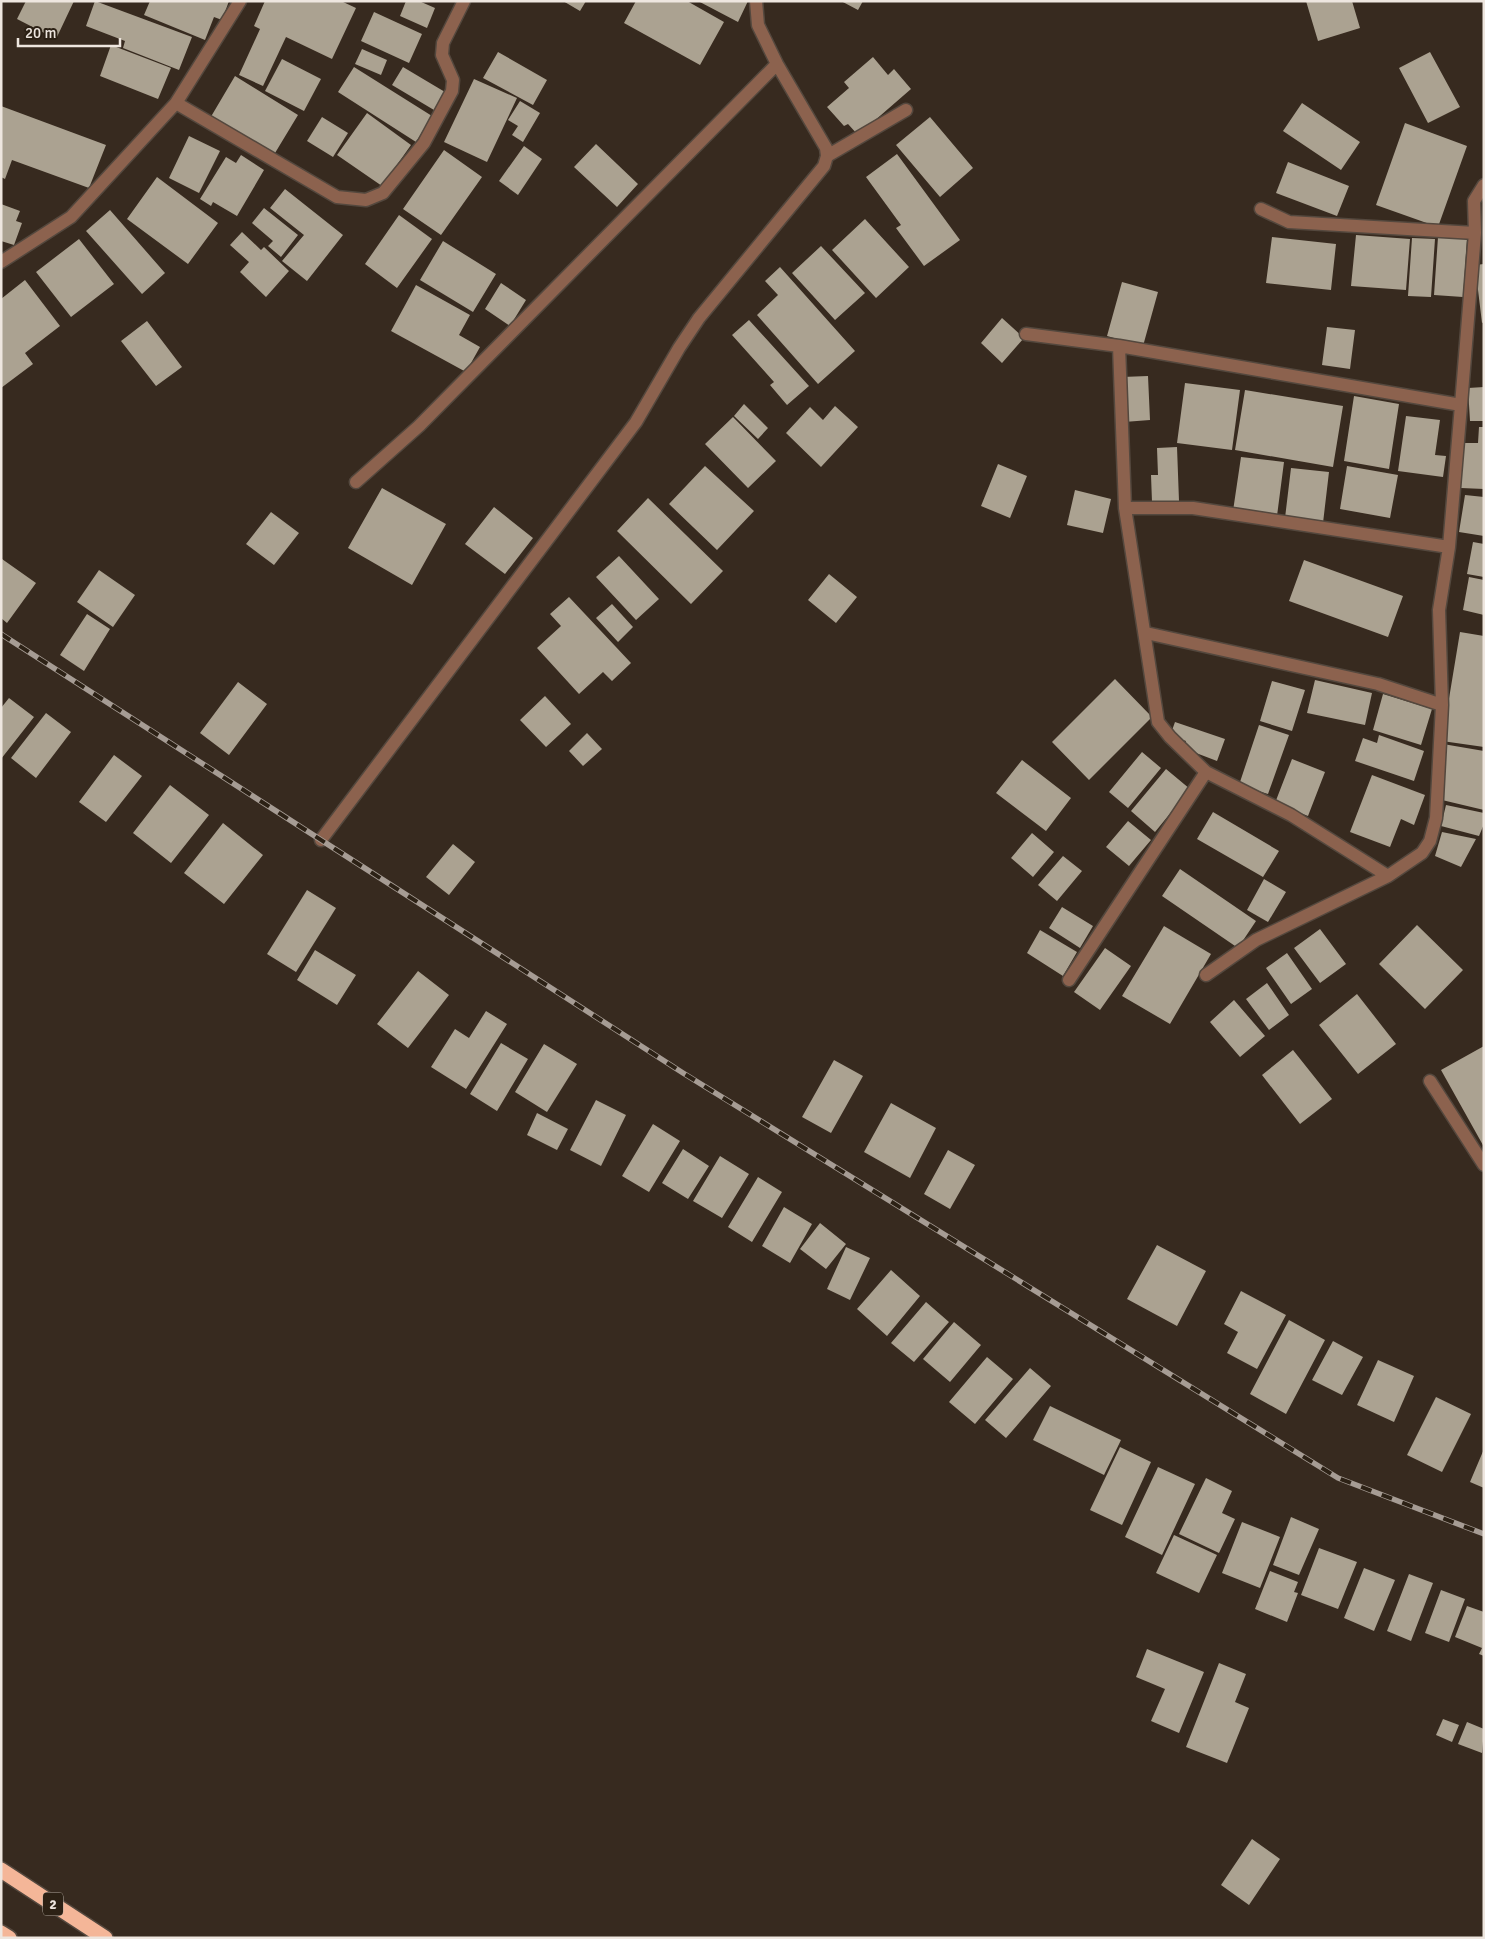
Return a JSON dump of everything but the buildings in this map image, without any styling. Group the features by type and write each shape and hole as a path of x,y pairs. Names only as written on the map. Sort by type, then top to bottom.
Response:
{"highway":[{"name":"2","path":"1,1870 106,1938"},
{"path":"1,1933 9,1938"}],"street":[{"path":"3,259 71,217 176,103 240,1"},
{"path":"176,103 337,197 366,200 383,193 424,143 452,91 453,80 442,55 443,43 464,1"},
{"path":"321,840 636,422 679,348 699,318 824,166 827,156 826,148 777,64 758,25 756,1"},
{"path":"356,482 419,426 777,64"},
{"path":"827,156 906,110"},
{"path":"1206,975 1256,940 1388,876 1422,854 1430,840 1436,818 1442,705 1439,610 1449,547 1475,232 1474,201 1484,185"},
{"path":"1261,209 1289,222 1475,232"},
{"path":"1026,334 1119,346 1461,405"},
{"path":"1119,346 1125,508 1146,633 1158,722 1170,737 1206,772 1291,815 1388,876"},
{"path":"1125,508 1193,508 1449,547"},
{"path":"1146,633 1378,684 1442,705"},
{"path":"1069,980 1206,772"},
{"path":"1430,1082 1484,1165"}],"railway":[{"path":"1,634 683,1073 1338,1478 1484,1534"}]}
